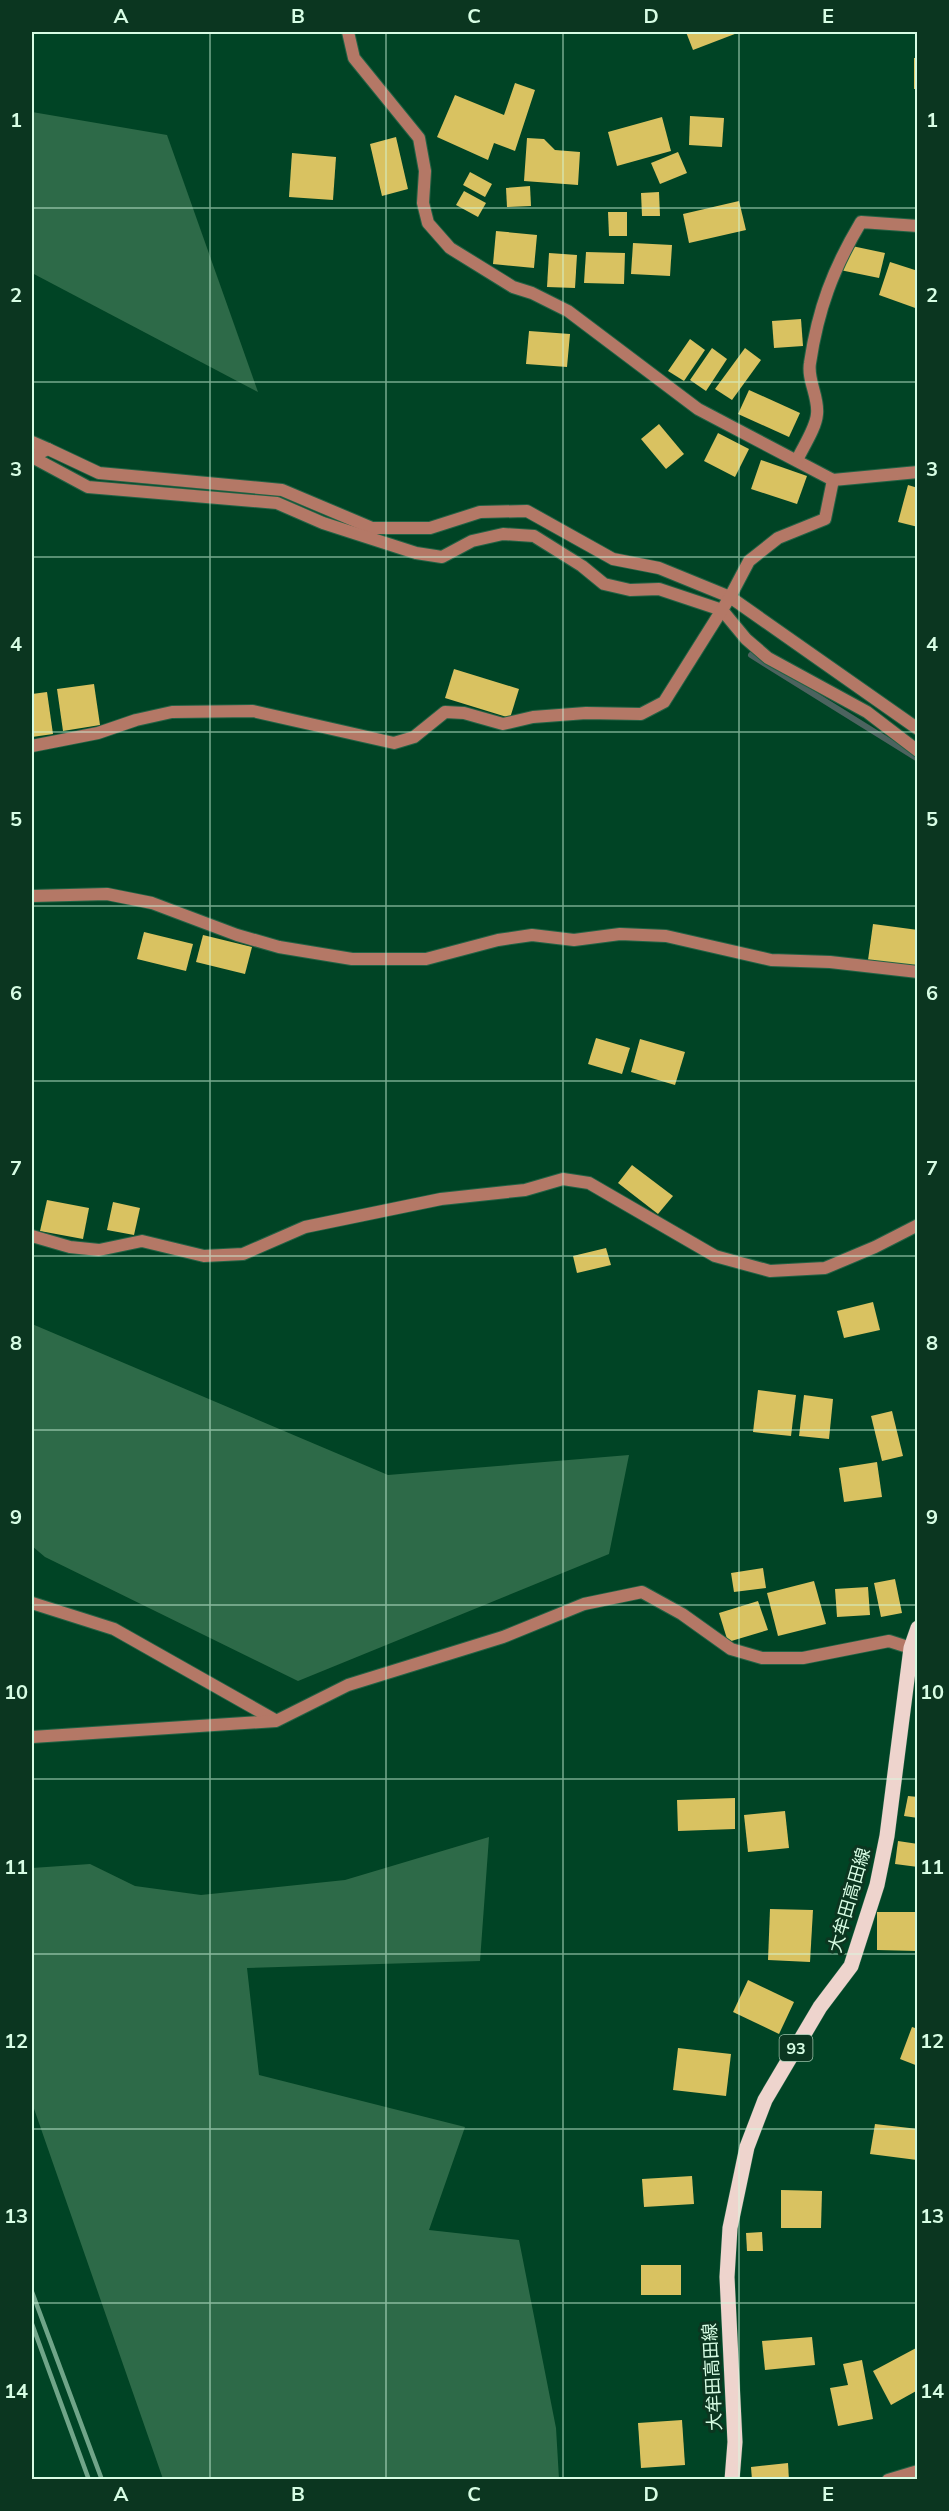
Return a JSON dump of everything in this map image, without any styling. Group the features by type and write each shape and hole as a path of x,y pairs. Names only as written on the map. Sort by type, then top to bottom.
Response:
{"main road":[{"name":"大牟田高田線","path":"732,2480 735,2442 727,2277 730,2228 747,2147 765,2100 820,2007 850,1966 857,1946 877,1885 887,1836 911,1648 918,1628"}],"street":[{"path":"348,32 354,58 419,138 425,171 423,203 428,223 450,248 513,287 532,293 568,311 698,409 833,480 918,472"},
{"path":"797,460 817,414 809,366 816,338 818,317 838,260 861,222 918,226"},
{"path":"32,442 99,472 282,490 372,528 430,528 480,512 527,511 613,559 659,568 730,597 918,729"},
{"path":"33,458 48,449"},
{"path":"33,458 88,487 278,503 323,523 416,553 442,556 472,542 503,534 534,536 582,566 604,584 630,590 659,589 722,610 746,639 768,658 867,712 918,751"},
{"path":"32,746 98,733 136,720 172,712 253,711 394,743 414,737 445,712 464,713 503,723 532,717 586,713 641,714 664,702 730,597 749,561 778,538 825,519 833,480"},
{"path":"32,896 107,894 152,903 237,935 279,947 352,959 426,959 498,940 532,936 574,940 620,934 666,936 771,960 830,962 918,972"},
{"path":"32,1236 70,1247 99,1250 142,1241 204,1256 243,1254 305,1227 441,1199 525,1190 563,1179 589,1183 715,1256 770,1271 825,1268 875,1247 918,1225"},
{"path":"32,1737 276,1721 348,1685 503,1637 584,1604 642,1592 682,1614 731,1649 762,1658 803,1658 889,1641 911,1648"},
{"path":"32,1604 114,1629 276,1721"},
{"path":"888,2480 918,2472"}],"green space":[{"path":"32,112 167,135 258,392 32,273"},
{"path":"32,1324 388,1475 629,1455 609,1554 298,1681 45,1557 32,1546"},
{"path":"489,1837 480,1961 247,1968 259,2075 465,2127 429,2230 519,2240 556,2428 559,2479 163,2479 32,2103 32,1868 90,1864 135,1886 201,1895 345,1880"}],"building":[{"path":"686,32 740,32 693,50"},
{"path":"914,58 918,58 918,89 914,89"},
{"path":"515,83 535,90 515,151 494,143 488,160 437,137 455,95 504,115"},
{"path":"690,116 724,118 722,147 689,145"},
{"path":"662,117 671,151 617,166 608,132"},
{"path":"396,137 408,189 382,196 370,144"},
{"path":"527,138 544,139 555,150 580,152 578,185 524,181"},
{"path":"678,152 687,173 660,184 651,163"},
{"path":"292,153 336,157 333,200 289,197"},
{"path":"470,172 492,184 485,197 463,185"},
{"path":"530,186 531,206 507,207 506,188"},
{"path":"464,191 486,203 478,217 456,205"},
{"path":"659,192 660,216 642,216 641,193"},
{"path":"739,201 746,230 689,243 683,214"},
{"path":"608,212 627,212 627,236 609,236"},
{"path":"496,231 537,235 534,268 493,264"},
{"path":"633,243 672,245 670,276 631,274"},
{"path":"852,246 885,253 879,278 840,270"},
{"path":"586,252 625,253 624,284 584,283"},
{"path":"549,253 577,255 575,288 547,287"},
{"path":"890,262 918,271 918,309 879,295"},
{"path":"801,319 803,346 774,348 772,321"},
{"path":"529,331 570,334 567,367 526,364"},
{"path":"690,339 705,350 684,381 668,371"},
{"path":"712,348 727,359 706,391 690,380"},
{"path":"745,348 761,360 732,400 715,389"},
{"path":"749,390 800,413 789,437 738,414"},
{"path":"659,424 684,454 666,469 641,439"},
{"path":"718,433 749,449 735,477 704,461"},
{"path":"761,460 807,476 797,504 751,489"},
{"path":"908,485 918,488 918,527 898,522"},
{"path":"454,669 519,689 510,718 445,698"},
{"path":"94,684 100,725 63,731 57,689"},
{"path":"47,692 53,734 32,737 32,694"},
{"path":"873,924 918,930 918,967 868,960"},
{"path":"144,932 193,944 186,971 137,959"},
{"path":"203,935 252,947 245,974 196,962"},
{"path":"596,1038 630,1048 622,1074 588,1064"},
{"path":"640,1039 685,1052 675,1085 631,1072"},
{"path":"632,1165 673,1196 658,1214 618,1183"},
{"path":"47,1200 89,1208 83,1239 40,1231"},
{"path":"113,1202 140,1208 134,1235 107,1230"},
{"path":"606,1248 611,1265 577,1273 573,1256"},
{"path":"873,1302 880,1330 844,1338 837,1311"},
{"path":"758,1390 796,1395 791,1436 753,1432"},
{"path":"804,1395 833,1399 829,1439 799,1436"},
{"path":"892,1411 903,1456 882,1461 871,1416"},
{"path":"877,1462 882,1497 844,1502 839,1468"},
{"path":"763,1568 766,1588 734,1592 731,1573"},
{"path":"895,1579 902,1613 881,1617 874,1583"},
{"path":"814,1581 826,1624 778,1636 767,1593"},
{"path":"868,1587 870,1615 837,1617 835,1589"},
{"path":"758,1601 768,1630 728,1642 719,1613"},
{"path":"908,1796 918,1797 918,1818 904,1816"},
{"path":"735,1798 735,1829 678,1831 677,1800"},
{"path":"785,1811 789,1848 748,1852 744,1815"},
{"path":"898,1841 918,1844 918,1867 895,1864"},
{"path":"770,1909 813,1910 810,1962 768,1960"},
{"path":"877,1912 918,1912 918,1951 877,1950"},
{"path":"748,1980 794,2002 779,2034 733,2012"},
{"path":"912,2027 918,2029 918,2066 900,2059"},
{"path":"678,2048 731,2054 726,2096 673,2090"},
{"path":"875,2124 918,2129 917,2160 870,2154"},
{"path":"692,2176 694,2204 644,2207 642,2179"},
{"path":"781,2190 822,2191 821,2228 781,2228"},
{"path":"762,2232 763,2251 747,2251 746,2233"},
{"path":"641,2265 681,2265 681,2295 641,2295"},
{"path":"812,2337 815,2365 765,2370 762,2341"},
{"path":"918,2347 918,2390 891,2405 873,2371"},
{"path":"862,2360 873,2419 838,2426 830,2388 848,2385 843,2364"},
{"path":"682,2420 685,2465 641,2468 638,2423"},
{"path":"788,2463 789,2480 752,2480 751,2467"}],"waterway":[{"path":"751,655 918,759"}],"railway":[{"path":"32,2292 102,2480"},
{"path":"32,2324 89,2480"}]}
